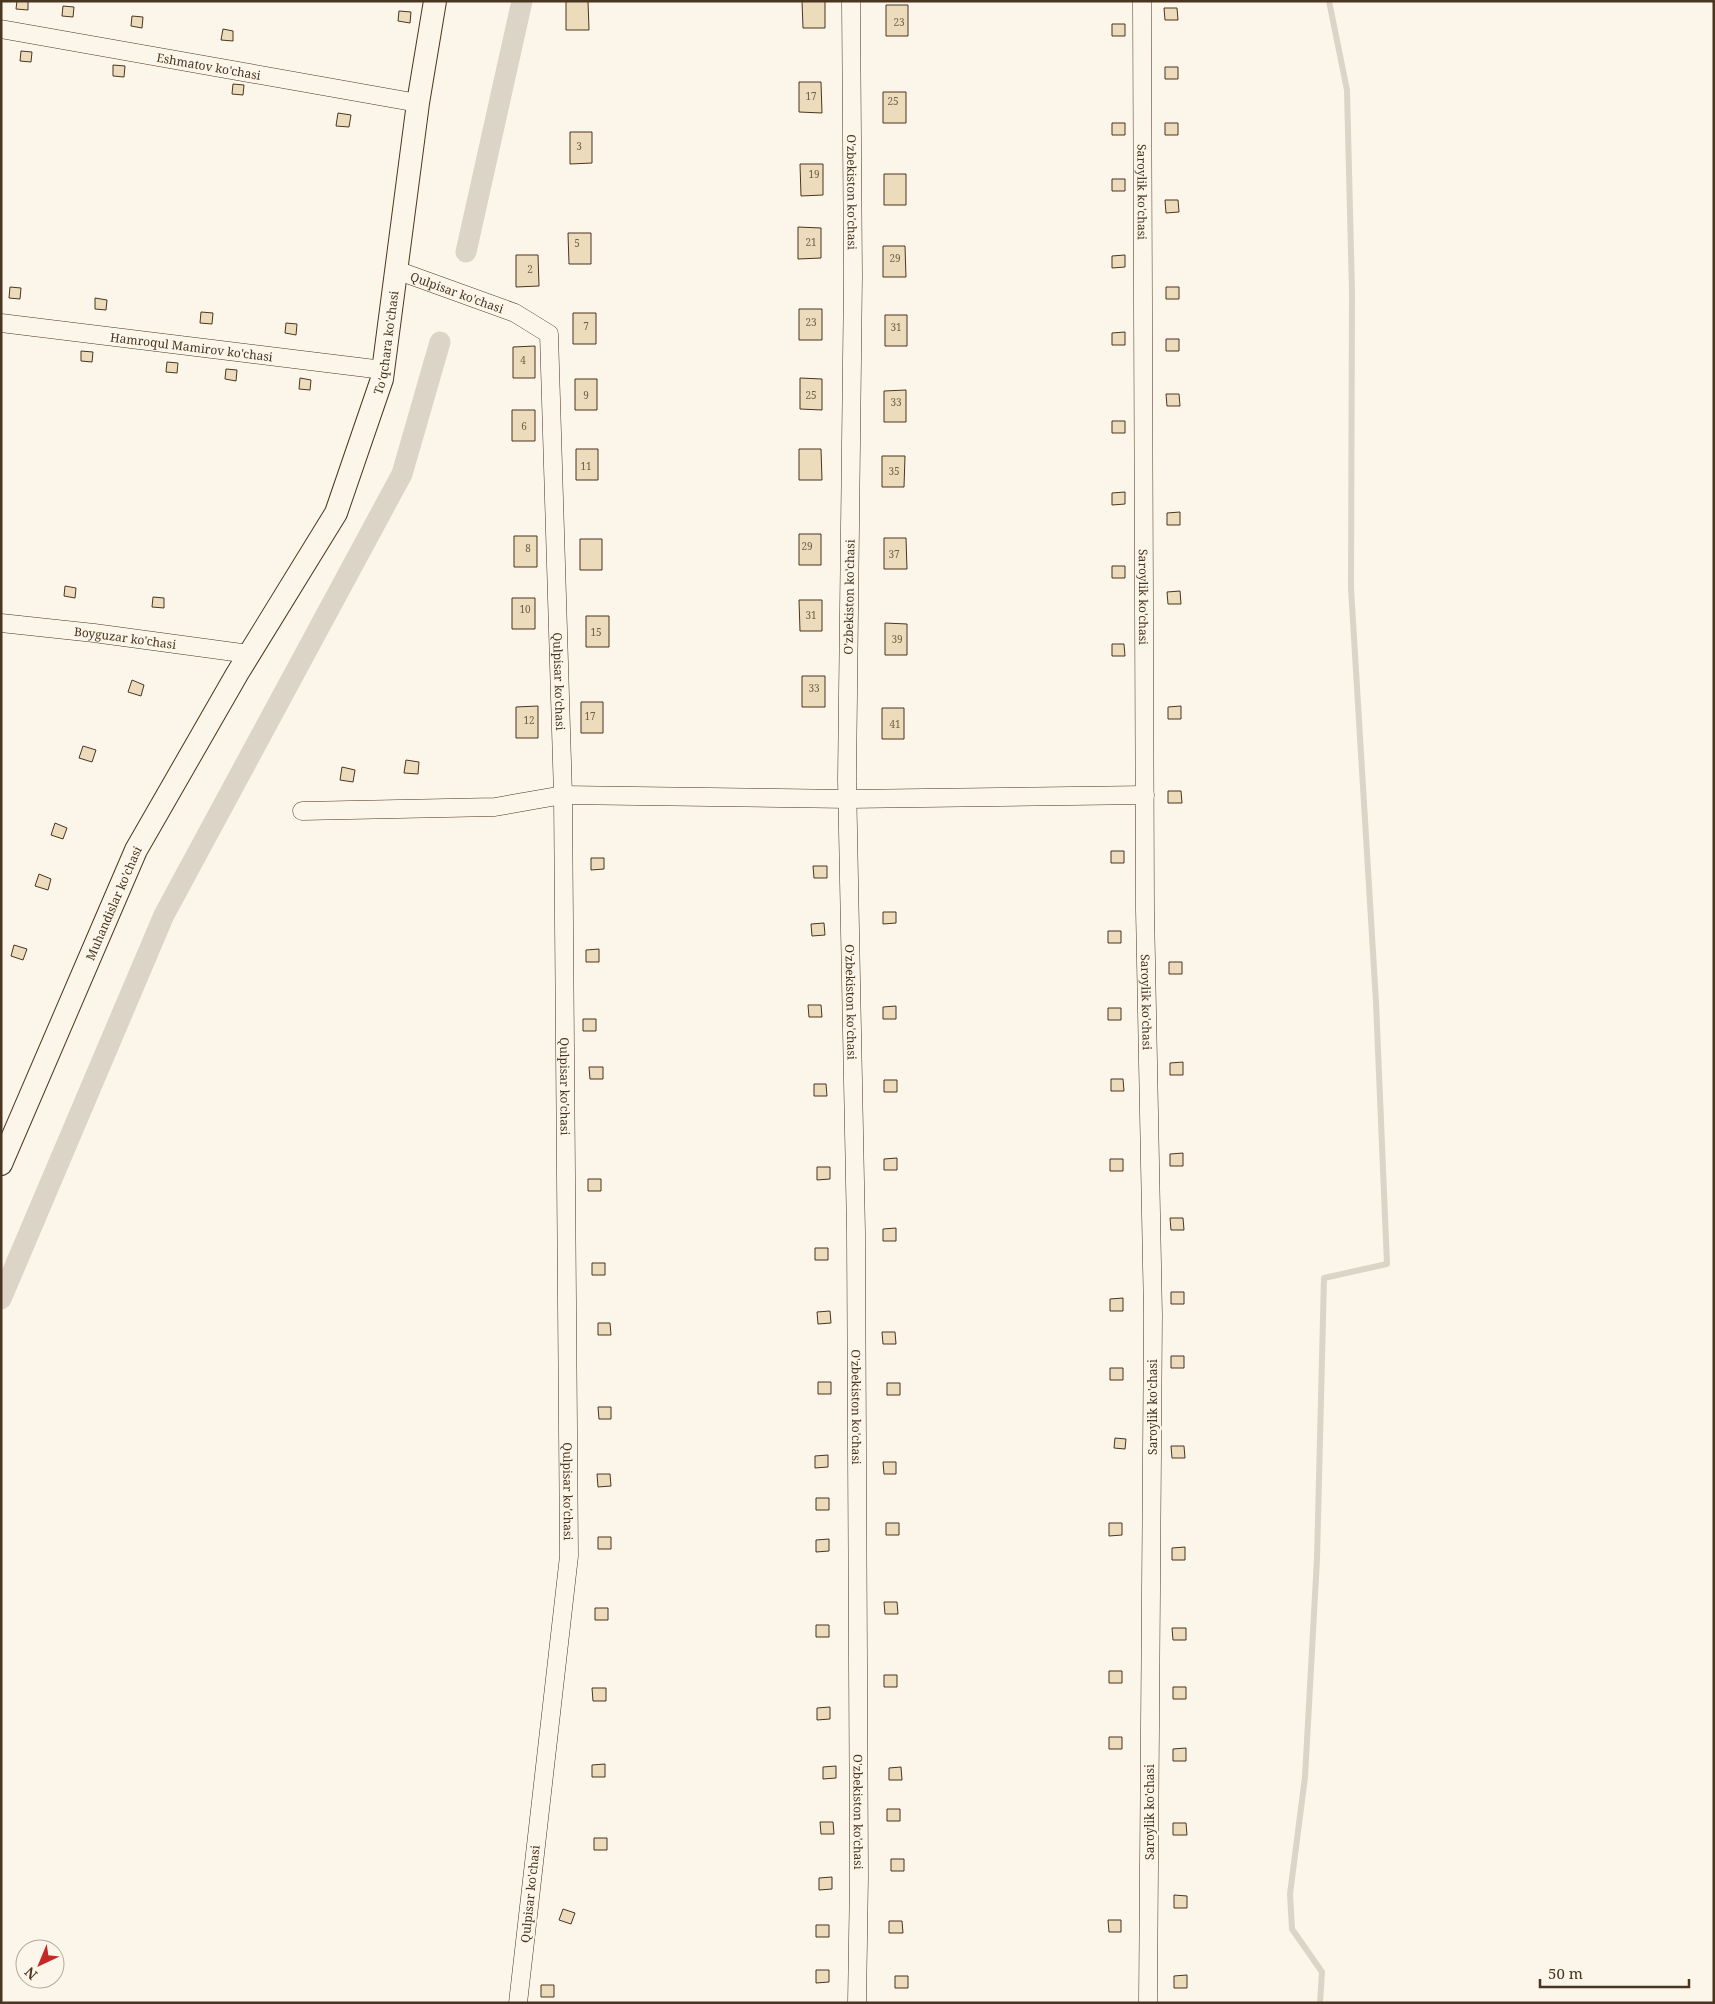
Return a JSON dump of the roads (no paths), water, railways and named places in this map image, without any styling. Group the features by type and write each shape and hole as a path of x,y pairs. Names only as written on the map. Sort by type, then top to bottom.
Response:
{"street":[{"name":"To'qchara ko'chasi","path":"249,654 336,513 382,379 418,103 435,1"},
{"name":"O'zbekiston ko'chasi","path":"851,1 853,276 848,799 856,1232 859,1877 857,2003"},
{"name":"Saroylik ko'chasi","path":"1142,1 1145,930 1152,1315 1148,2003"},
{"name":"Eshmatov ko'chasi","path":"1,29 418,103"},
{"name":"Qulpisar ko'chasi","path":"396,270 515,313 549,334 563,794 568,1556 518,2003"},
{"name":"Hamroqul Mamirov ko'chasi","path":"1,323 384,370"},
{"name":"Boyguzar ko'chasi","path":"1,623 94,633 249,654"},
{"name":"Muhandislar ko'chasi","path":"1,1164 136,850 249,654"},
{"path":"302,811 495,807 563,794 848,799 1145,795"}],"waterway":[{"path":"466,252 522,1"},
{"path":"1320,2003 1322,1972 1292,1929 1290,1894 1305,1777 1317,1559 1324,1278 1387,1264 1376,1002 1351,588 1352,292 1347,90 1329,1"},
{"path":"1,1299 164,915 402,474 440,342"}]}
